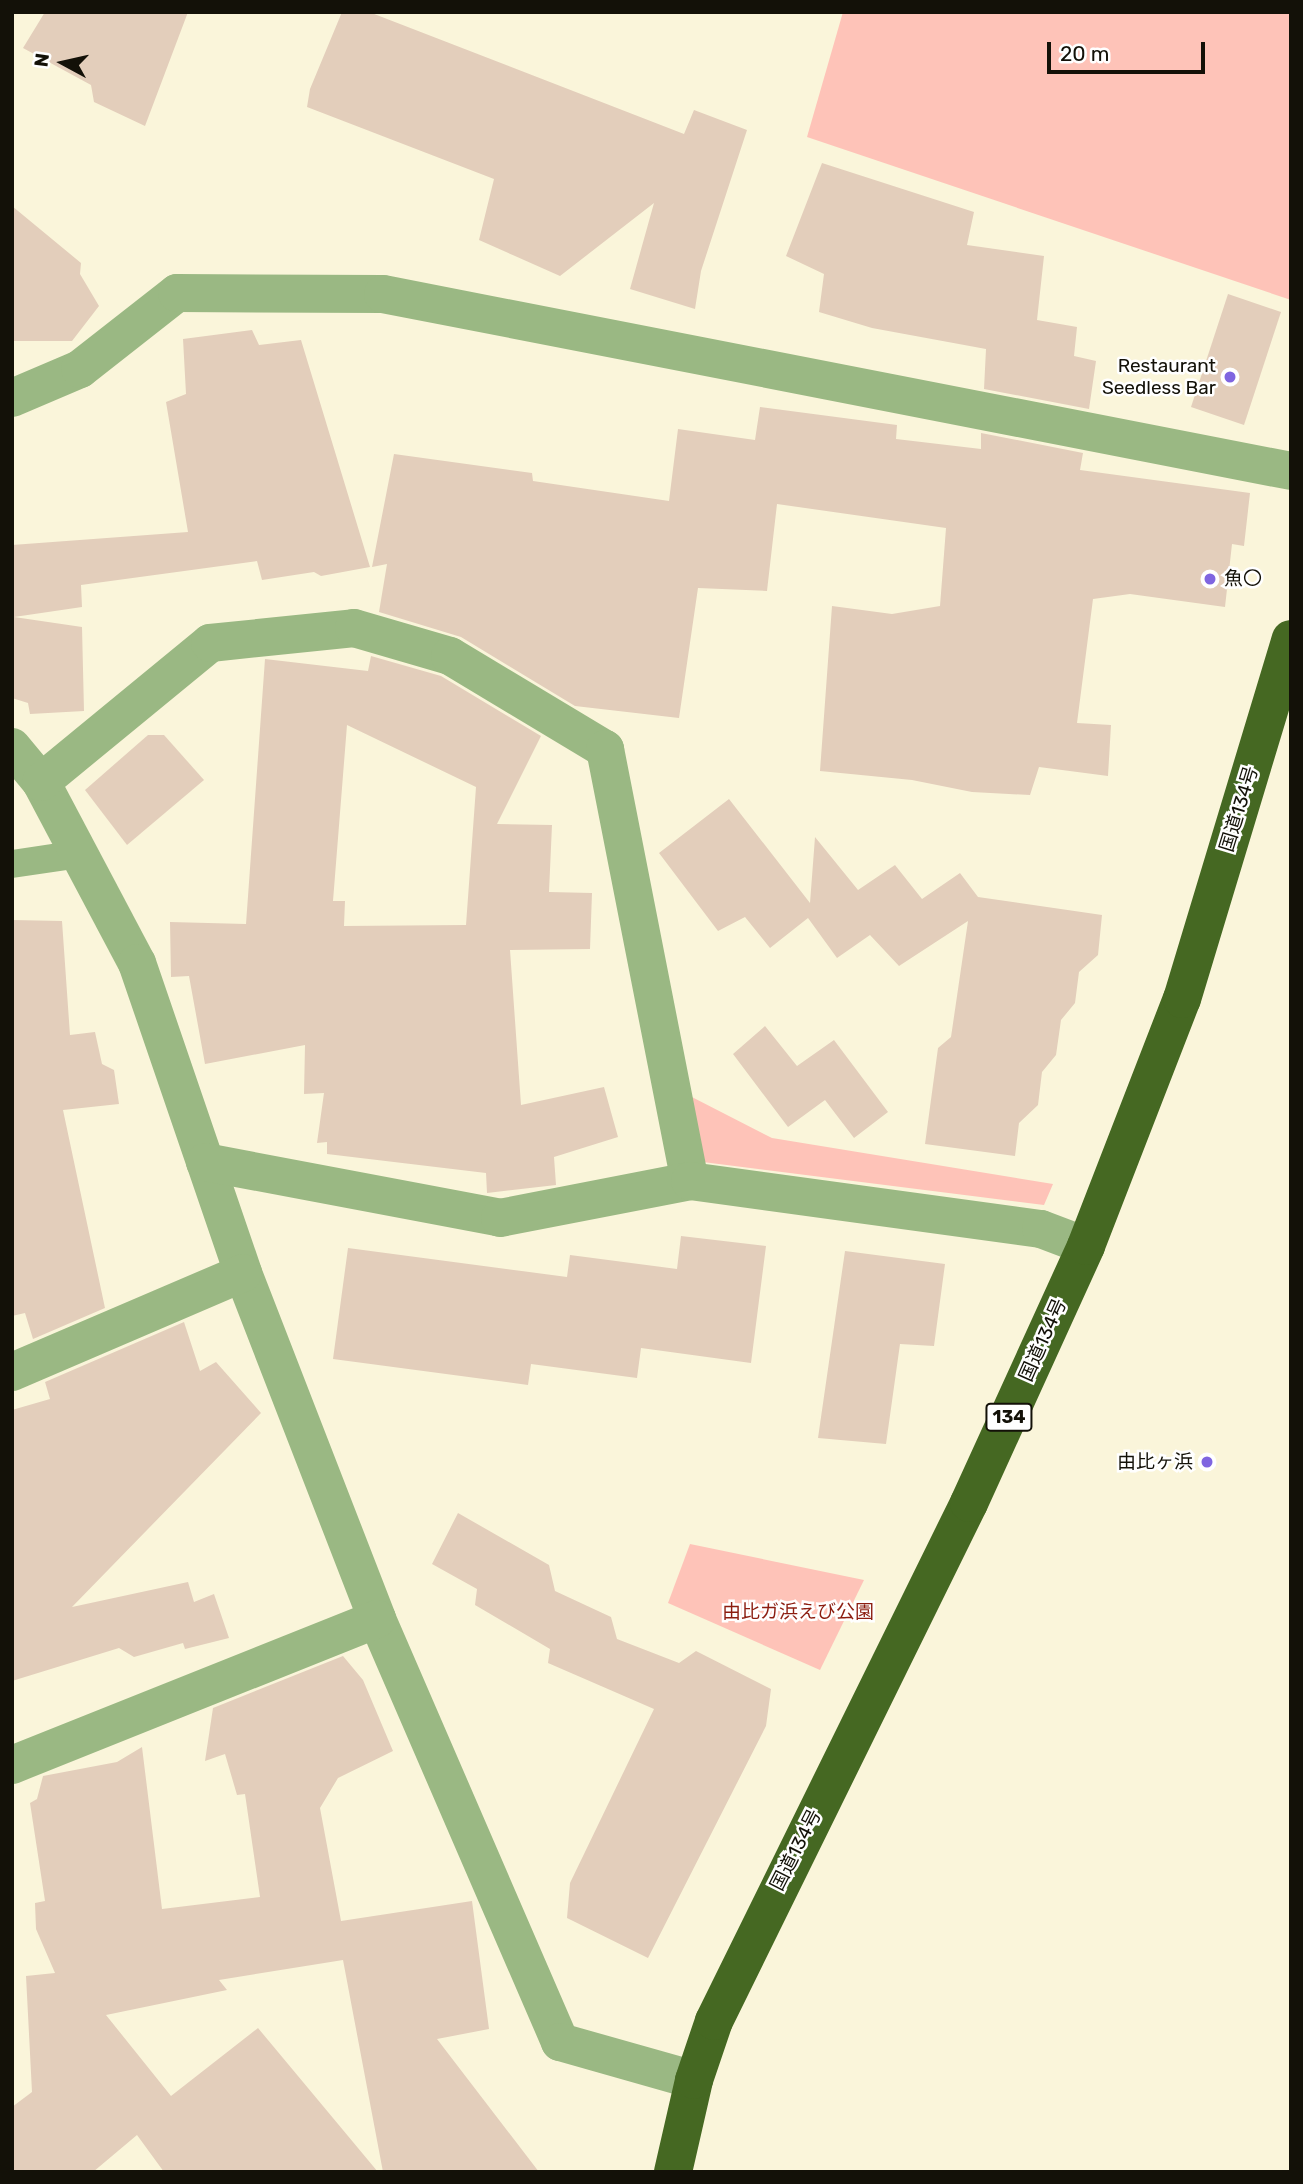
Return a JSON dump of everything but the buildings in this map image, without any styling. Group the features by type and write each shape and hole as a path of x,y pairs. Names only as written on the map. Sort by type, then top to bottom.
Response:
{"highway":[{"name":"国道134号","path":"673,2172 694,2081 713,2021 970,1503 1086,1246 1182,999 1291,639"}],"street":[{"path":"12,398 80,369 177,293 383,294 1291,471"},
{"path":"41,782 210,643 354,628 450,656 605,749 690,1181"},
{"path":"12,747 41,782 137,962 243,1273 377,1619 560,2042 694,2081"},
{"path":"205,1162 500,1218 690,1181 1041,1229 1086,1246"},
{"path":"12,1372 243,1273"},
{"path":"12,1765 377,1619"}],"lane":[{"path":"12,864 80,854"}],"green space":[{"path":"843,12 1291,12 1291,300 807,137"},
{"path":"686,1094 772,1138 1053,1184 1044,1205 695,1161"},
{"name":"由比ガ浜えび公園","path":"690,1544 864,1580 820,1670 668,1603"}],"place":[{"name":"Restaurant Seedless Bar","path":"1230,377"},
{"name":"魚〇","path":"1210,579"},
{"name":"由比ヶ浜","path":"1207,1462"}]}
